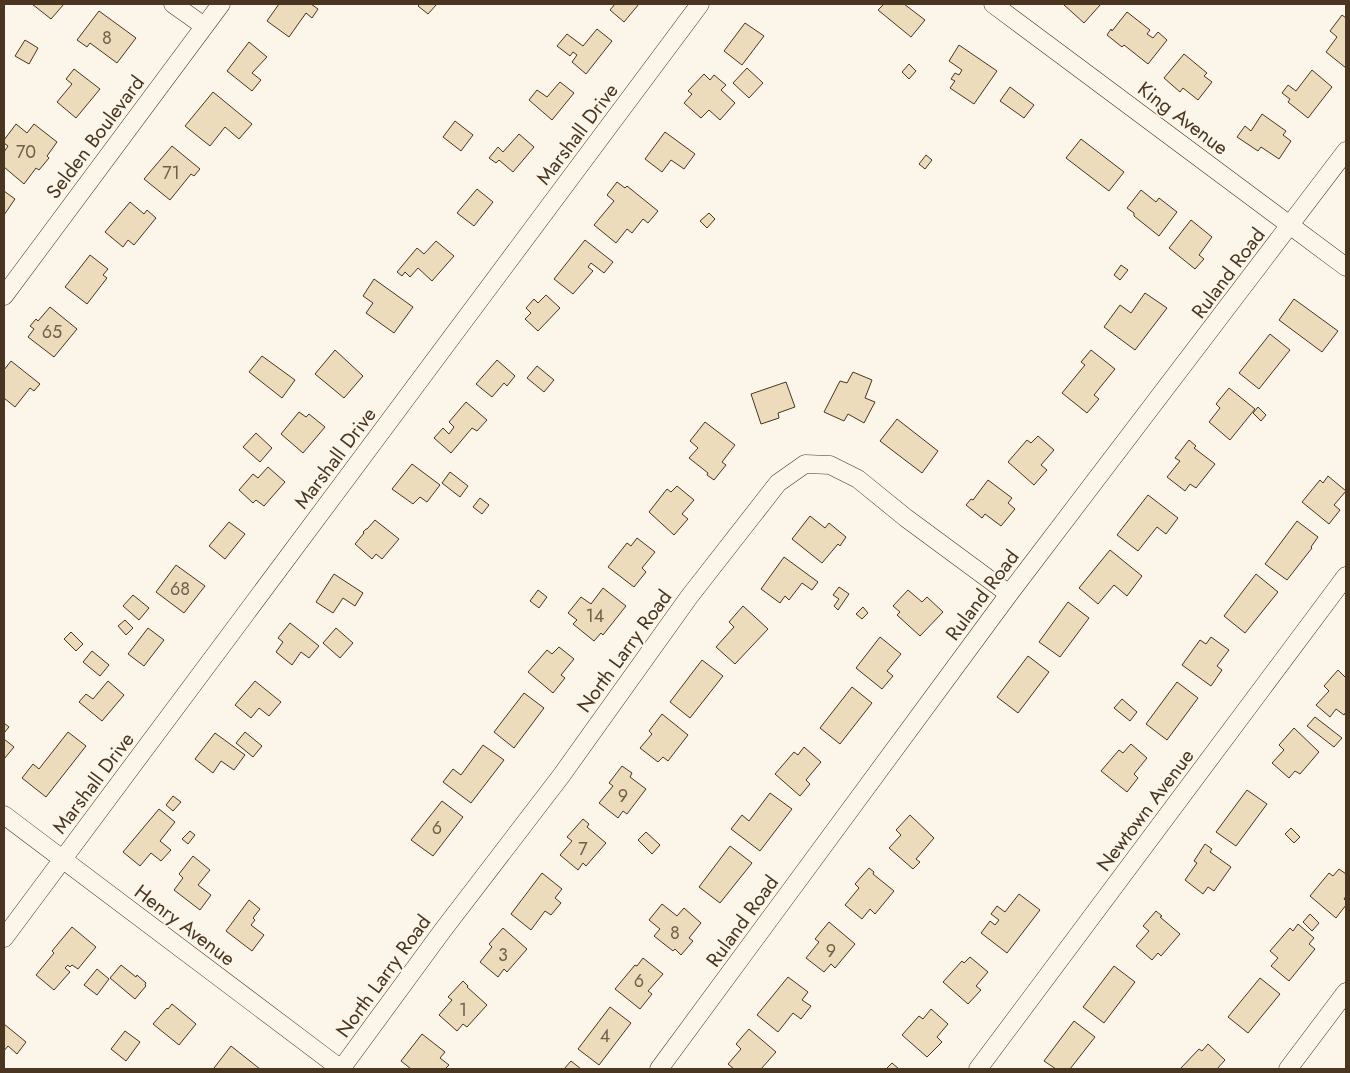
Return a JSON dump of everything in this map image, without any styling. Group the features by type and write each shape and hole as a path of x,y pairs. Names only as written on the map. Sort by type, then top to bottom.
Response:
{"street":[{"path":"173,4 204,26"},
{"name":"Selden Boulevard","path":"4,296 221,4"},
{"name":"Marshall Drive","path":"4,938 700,4"},
{"name":"King Avenue","path":"993,4 1346,267"},
{"name":"Ruland Road","path":"659,1069 1009,594 1346,152"},
{"name":"North Larry Road","path":"341,1069 443,930 560,776 689,596 778,483 806,464 830,465 858,479 906,518 1009,594"},
{"name":"Newtown Avenue","path":"978,1069 1346,576"},
{"name":"Henry Avenue","path":"4,815 341,1069"},
{"path":"1288,1069 1346,992"}],"building":[{"path":"32,4 64,4 51,19"},
{"path":"279,4 311,4 318,9 312,18 306,13 289,37 267,21"},
{"path":"420,4 437,4 428,14 418,6"},
{"path":"615,4 639,4 624,22 610,10"},
{"path":"884,4 904,4 925,20 911,37 878,10"},
{"path":"1063,4 1101,4 1084,23"},
{"path":"99,11 136,38 117,63 90,43 87,47 77,40"},
{"path":"1127,12 1150,30 1147,34 1153,38 1158,32 1167,40 1148,64 1124,45 1122,47 1107,35"},
{"path":"1342,15 1346,18 1346,68 1326,52 1337,37 1330,31"},
{"path":"745,23 764,36 742,65 724,51"},
{"path":"597,29 612,41 586,74 572,62 577,55 573,52 570,56 557,46 567,34 583,46"},
{"path":"25,40 38,48 29,64 15,56"},
{"path":"249,42 267,57 252,73 261,80 252,91 227,71"},
{"path":"959,45 997,71 974,104 950,88 955,81 951,79 955,73 959,75 962,70 949,61"},
{"path":"1184,54 1207,73 1204,76 1212,82 1198,100 1183,88 1180,92 1164,78"},
{"path":"909,64 916,71 909,79 902,72"},
{"path":"747,68 763,83 749,98 733,83"},
{"path":"74,69 100,89 76,118 57,102 72,84 66,79"},
{"path":"1312,70 1332,87 1308,118 1288,102 1290,99 1282,93 1288,85 1296,91"},
{"path":"704,74 710,80 714,75 726,85 721,90 735,103 720,120 709,110 701,118 684,103 692,94 688,91"},
{"path":"560,82 574,93 552,120 529,100 537,90 547,97"},
{"path":"1010,87 1034,105 1024,118 1000,101"},
{"path":"213,92 252,124 239,139 225,127 210,146 185,126"},
{"path":"1262,114 1286,131 1283,135 1291,141 1279,159 1261,147 1258,151 1237,137 1245,126 1251,131"},
{"path":"455,121 473,135 461,151 443,137"},
{"path":"16,124 27,133 34,124 57,142 47,156 49,158 39,170 36,168 24,184 4,167 4,152 8,146 4,143 4,140"},
{"path":"665,132 695,154 684,169 671,160 662,172 645,159"},
{"path":"519,134 534,147 513,172 499,160 496,163 489,158 498,147 503,152"},
{"path":"1081,139 1124,172 1109,191 1066,158"},
{"path":"172,146 200,169 194,176 191,174 170,200 144,179"},
{"path":"926,155 932,160 925,169 919,164"},
{"path":"617,182 625,188 627,186 658,211 648,223 643,219 632,233 627,229 616,243 594,225 614,201 607,195"},
{"path":"477,189 493,202 474,226 457,213"},
{"path":"1141,190 1156,202 1159,198 1177,212 1159,236 1127,208"},
{"path":"4,191 15,199 4,215"},
{"path":"130,202 144,214 147,210 156,218 134,245 128,240 123,247 105,232"},
{"path":"709,213 715,219 707,228 700,221"},
{"path":"1191,220 1212,237 1199,255 1204,259 1195,269 1169,248"},
{"path":"585,240 613,262 604,273 591,263 588,267 593,271 573,294 554,279"},
{"path":"436,241 454,256 432,281 418,268 410,277 405,272 402,276 397,272 417,248 424,254"},
{"path":"90,255 108,269 103,275 107,278 87,304 65,287"},
{"path":"1121,265 1128,270 1120,280 1114,275"},
{"path":"374,279 413,307 394,333 366,313 373,303 363,296"},
{"path":"1145,293 1167,308 1135,350 1104,327 1120,305 1131,313"},
{"path":"546,295 560,308 538,331 525,319 531,313 526,308 534,299 538,303"},
{"path":"1294,299 1338,331 1322,352 1279,320"},
{"path":"50,307 77,329 54,357 28,337 34,329 30,326 36,319 38,321"},
{"path":"1270,334 1290,350 1259,389 1239,373"},
{"path":"335,350 363,376 344,398 315,374"},
{"path":"1091,350 1115,369 1094,395 1099,399 1087,413 1062,393 1085,365 1081,362"},
{"path":"262,356 295,380 282,398 249,372"},
{"path":"497,360 515,376 507,386 504,383 492,397 476,384"},
{"path":"11,361 40,384 34,391 30,388 15,407 4,398 4,370"},
{"path":"537,366 554,380 544,392 527,378"},
{"path":"853,372 872,380 865,398 875,402 864,423 848,414 844,421 824,412 840,381 847,383"},
{"path":"786,382 795,407 778,413 779,418 761,424 751,394"},
{"path":"1229,388 1255,409 1230,440 1209,422 1220,408 1216,404"},
{"path":"466,402 487,420 477,431 472,428 451,453 434,438 443,428 449,434 454,427 449,422"},
{"path":"1258,407 1266,415 1261,421 1253,413"},
{"path":"299,412 306,417 309,414 325,427 303,453 281,434"},
{"path":"897,419 938,451 922,473 880,441"},
{"path":"705,422 735,445 722,462 726,465 714,480 689,458 698,448 690,441"},
{"path":"256,433 272,448 260,462 243,447"},
{"path":"1038,436 1054,450 1041,465 1047,470 1034,485 1008,462 1027,440 1031,443"},
{"path":"1189,440 1196,446 1194,448 1215,464 1196,488 1190,484 1185,491 1167,477 1180,461 1175,458"},
{"path":"412,464 440,485 427,502 420,497 413,504 392,489"},
{"path":"268,467 285,482 264,506 256,500 253,503 239,490 253,474 258,478"},
{"path":"450,472 468,486 460,497 442,483"},
{"path":"1328,476 1346,491 1334,505 1340,510 1329,524 1302,502 1320,480 1323,483"},
{"path":"988,480 1012,498 1008,503 1015,509 1001,526 985,514 982,518 966,505 971,499 973,500"},
{"path":"677,486 694,500 682,514 688,519 674,535 649,512 667,489 671,492"},
{"path":"1148,495 1178,518 1166,534 1157,527 1138,551 1117,535"},
{"path":"480,498 489,505 482,514 473,507"},
{"path":"810,516 825,528 829,523 846,537 840,546 838,544 822,563 792,539"},
{"path":"375,520 399,539 382,559 376,554 372,559 355,544 363,532"},
{"path":"1297,521 1318,537 1312,548 1287,580 1265,564"},
{"path":"229,522 245,534 225,559 209,546"},
{"path":"637,538 655,552 642,568 646,572 634,587 608,567 627,543 631,546"},
{"path":"1110,550 1142,576 1127,596 1114,585 1098,604 1079,588"},
{"path":"784,557 818,582 812,590 802,583 789,600 785,596 780,603 761,589"},
{"path":"176,565 205,586 184,613 156,592"},
{"path":"334,574 363,593 355,606 343,598 333,613 316,602"},
{"path":"1256,574 1278,592 1245,633 1224,616"},
{"path":"839,587 849,594 838,610 834,606 839,599 833,595"},
{"path":"603,588 626,606 603,635 601,633 594,641 573,624 577,620 568,613 581,597 591,604"},
{"path":"538,590 547,597 539,608 530,601"},
{"path":"908,590 922,602 927,597 943,612 920,636 897,615 900,612 893,606"},
{"path":"133,595 149,608 139,620 123,606"},
{"path":"1068,602 1089,618 1060,657 1039,642"},
{"path":"743,606 768,629 735,664 716,647 734,627 729,622"},
{"path":"863,607 868,613 862,619 856,614"},
{"path":"125,620 133,628 126,635 118,626"},
{"path":"290,623 319,646 309,658 301,652 292,665 276,652 283,642 278,638"},
{"path":"148,628 164,640 144,666 128,654"},
{"path":"336,628 353,643 340,658 323,643"},
{"path":"71,632 83,644 76,651 64,639"},
{"path":"880,637 901,654 887,671 893,676 882,689 856,668"},
{"path":"1211,637 1229,650 1217,666 1222,670 1211,686 1182,665 1200,640 1206,644"},
{"path":"559,647 574,659 561,675 565,678 553,693 528,672 547,650 552,654"},
{"path":"92,651 109,665 100,676 83,662"},
{"path":"1028,656 1049,672 1018,713 997,697"},
{"path":"702,660 723,676 690,718 670,702"},
{"path":"1338,670 1346,678 1346,712 1344,715 1336,709 1330,717 1316,705 1329,691 1324,686"},
{"path":"108,681 124,695 102,721 79,702 86,694 93,699"},
{"path":"255,681 281,702 269,716 259,708 251,718 235,705"},
{"path":"1177,682 1198,698 1167,740 1146,724"},
{"path":"852,687 872,703 840,744 820,728"},
{"path":"524,693 544,708 514,748 494,732"},
{"path":"1122,699 1137,712 1130,721 1114,708"},
{"path":"662,714 688,735 668,761 663,757 658,762 640,748 652,734 649,731"},
{"path":"1315,717 1342,738 1334,747 1307,726"},
{"path":"4,723 9,727 4,733"},
{"path":"1294,728 1319,752 1300,774 1295,771 1289,778 1272,763 1284,750 1279,745"},
{"path":"68,732 86,746 46,797 22,778 33,764 39,769"},
{"path":"245,732 262,746 253,757 236,743"},
{"path":"215,733 245,755 234,770 221,761 213,773 195,759"},
{"path":"4,739 14,747 4,759"},
{"path":"1131,744 1147,758 1134,774 1138,778 1127,792 1101,771 1119,750 1123,753"},
{"path":"483,745 504,760 471,803 443,782 453,769 461,775"},
{"path":"804,747 821,762 806,780 810,784 800,796 775,774 794,752 798,755"},
{"path":"622,766 632,773 630,777 646,789 627,814 623,811 618,818 599,803 613,786 609,783"},
{"path":"1247,790 1267,804 1236,846 1216,832"},
{"path":"770,793 792,809 760,851 731,829 742,815 749,821"},
{"path":"173,796 181,802 173,811 166,805"},
{"path":"442,801 463,817 433,856 411,840"},
{"path":"159,809 175,822 160,841 171,850 161,861 151,853 140,866 123,852"},
{"path":"910,815 934,838 916,859 920,862 913,869 889,848 901,835 896,830"},
{"path":"583,819 589,824 587,827 606,843 586,866 583,863 578,870 560,855 572,841 567,837"},
{"path":"1291,828 1300,837 1294,843 1285,834"},
{"path":"190,831 195,835 188,844 182,839"},
{"path":"646,832 660,845 652,854 638,840"},
{"path":"1205,844 1212,849 1210,852 1231,867 1214,891 1208,887 1203,894 1185,880 1197,863 1194,861"},
{"path":"730,846 752,863 720,903 699,887"},
{"path":"193,856 210,870 198,885 211,895 200,910 174,890 183,878 179,874"},
{"path":"869,868 874,872 873,874 894,891 875,914 870,909 862,919 845,905 859,888 855,884"},
{"path":"1339,869 1346,874 1346,896 1344,899 1346,905 1336,918 1310,896 1329,873 1333,876"},
{"path":"542,873 562,889 555,898 561,903 551,915 545,911 531,930 511,914"},
{"path":"1019,894 1040,910 1007,953 981,933 990,921 995,925 999,920 991,914 997,906 1005,912"},
{"path":"249,900 260,909 253,918 255,920 251,925 264,935 252,951 226,931"},
{"path":"662,904 677,916 684,908 701,923 689,938 693,941 681,955 654,936 660,929 649,920"},
{"path":"1156,911 1162,916 1160,917 1180,934 1161,956 1158,953 1152,960 1136,946 1149,931 1143,926"},
{"path":"1310,914 1319,923 1312,931 1303,922"},
{"path":"829,922 855,944 835,968 831,964 824,972 806,958 819,942 815,939"},
{"path":"1298,924 1314,938 1309,944 1315,949 1289,981 1271,966 1278,958 1270,951 1290,928 1293,931"},
{"path":"72,927 96,947 78,969 72,965 70,967 68,965 65,968 70,972 54,990 36,975 54,953 52,951"},
{"path":"503,928 527,949 507,972 504,969 498,977 480,962 492,947 489,944"},
{"path":"970,957 988,972 976,986 981,990 968,1004 943,982 962,961 964,963"},
{"path":"643,958 663,974 648,991 652,994 640,1009 615,989"},
{"path":"121,965 146,983 146,986 135,999 110,978"},
{"path":"1114,966 1135,982 1104,1023 1083,1007"},
{"path":"97,969 109,979 97,995 84,985"},
{"path":"788,977 808,992 802,1000 811,1006 801,1019 793,1013 778,1032 757,1015"},
{"path":"1260,978 1280,994 1248,1033 1228,1017"},
{"path":"463,981 487,1005 467,1027 463,1024 457,1031 439,1015 452,1000 448,997"},
{"path":"172,1004 196,1024 179,1045 153,1024"},
{"path":"610,1007 631,1023 599,1065 578,1049"},
{"path":"931,1009 948,1024 937,1037 942,1042 927,1057 902,1035 919,1016 923,1019"},
{"path":"1074,1021 1095,1037 1070,1069 1056,1069 1044,1061"},
{"path":"4,1024 26,1042 17,1054 8,1046 4,1051"},
{"path":"749,1029 776,1052 761,1069 734,1069 728,1064 741,1049 736,1044"},
{"path":"125,1031 140,1042 126,1061 111,1049"},
{"path":"422,1034 445,1052 440,1058 449,1065 445,1069 411,1069 401,1061"},
{"path":"1208,1044 1225,1060 1217,1069 1180,1069 1199,1049 1202,1051"},
{"path":"231,1046 260,1069 214,1068"},
{"path":"571,1061 581,1069 564,1069"},
{"path":"892,1063 899,1069 886,1069"}]}
